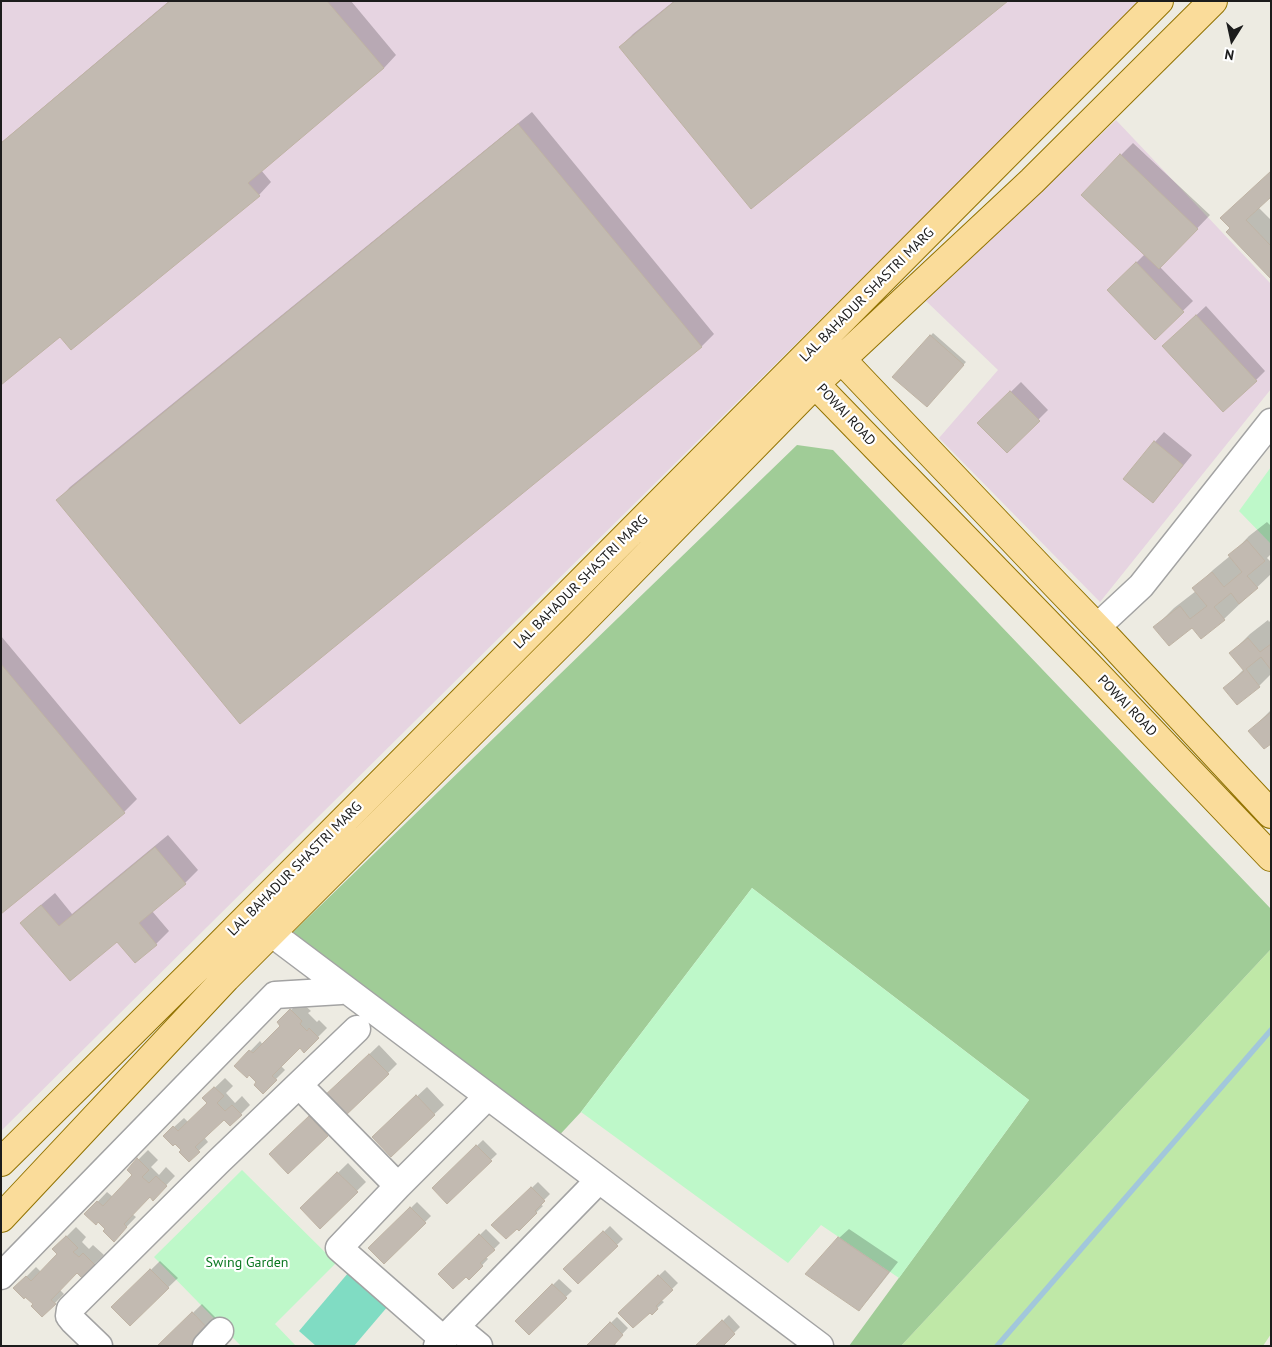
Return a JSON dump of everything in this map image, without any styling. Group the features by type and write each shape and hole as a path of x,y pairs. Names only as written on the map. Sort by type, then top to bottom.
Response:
{"main road":[{"name":"LAL BAHADUR SHASTRI MARG","path":"1,1162 257,908 1159,1"},
{"name":"LAL BAHADUR SHASTRI MARG","path":"1,1218 219,985 569,635 815,384 1032,182 1213,1"},
{"path":"1006,156 1032,182"},
{"path":"808,355 841,358 1097,627 1271,814"},
{"name":"POWAI ROAD","path":"808,355 815,384 1271,856"}],"street":[{"path":"1097,627 1141,586 1271,422"},
{"path":"257,908 271,933 820,1346"},
{"path":"1,1276 275,995 341,991"},
{"path":"99,1346 69,1316 70,1309 357,1029"},
{"path":"299,1085 398,1186"},
{"path":"479,1346 445,1337 339,1248 488,1096"},
{"path":"445,1337 600,1180"}],"shaded area":[{"path":"1,1 1142,1 1,1131"},
{"path":"1116,120 1271,284 1271,389 1100,602 939,438 998,370 926,301"}],"green space":[{"path":"797,445 833,450 1271,909 1271,949 901,1346 849,1346 1029,1100 752,888 581,1112 553,1142 290,935"},
{"path":"1271,467 1271,544 1239,511"},
{"path":"752,888 1029,1100 899,1278 821,1225 788,1263 581,1112"},
{"path":"1271,949 1271,1334 1263,1346 901,1346"},
{"name":"Swing Garden","path":"242,1170 336,1263 275,1324 296,1346 241,1346 154,1257"},
{"path":"354,1266 394,1299 354,1346 316,1346 299,1331"}],"building":[{"path":"170,1 327,1 384,68 248,183 260,196 71,350 60,337 1,385 1,143"},
{"path":"675,1 1008,1 751,209 619,47"},
{"path":"518,124 702,347 240,724 56,500"},
{"path":"1120,154 1198,229 1159,269 1081,195"},
{"path":"1271,171 1271,197 1246,220 1271,246 1271,279 1226,232 1230,228 1220,218"},
{"path":"1136,262 1184,312 1155,340 1107,290"},
{"path":"1196,315 1257,381 1223,412 1162,346"},
{"path":"930,335 964,365 927,407 892,377"},
{"path":"1010,391 1040,421 1007,453 977,423"},
{"path":"1154,441 1183,465 1153,503 1123,479"},
{"path":"1247,540 1265,561 1247,576 1258,588 1239,604 1231,593 1214,607 1225,620 1201,639 1192,628 1169,646 1153,627 1180,606 1190,619 1207,606 1192,588 1212,572 1224,587 1242,572 1228,555"},
{"path":"1248,638 1260,652 1271,644 1271,670 1261,657 1246,669 1260,687 1237,705 1223,688 1244,671 1229,653"},
{"path":"1,664 125,813 1,914"},
{"path":"1271,712 1271,744 1264,749 1248,731"},
{"path":"155,847 186,884 139,923 157,945 135,963 117,942 70,981 20,923 41,905 59,926"},
{"path":"290,1009 302,1021 300,1024 307,1031 309,1028 319,1038 304,1053 300,1048 272,1076 277,1080 263,1094 254,1085 256,1082 249,1075 247,1078 234,1066 249,1050 253,1053 280,1026 277,1022"},
{"path":"369,1054 389,1074 343,1118 323,1097"},
{"path":"214,1087 224,1096 217,1103 225,1111 232,1105 242,1115 230,1126 224,1120 195,1147 200,1152 189,1162 179,1152 181,1150 175,1144 173,1146 163,1136 173,1126 178,1131 207,1103 202,1098"},
{"path":"416,1095 435,1115 391,1157 372,1137"},
{"path":"309,1116 328,1136 288,1174 269,1154"},
{"path":"476,1145 492,1161 447,1204 432,1188"},
{"path":"137,1158 149,1170 142,1177 149,1183 156,1176 167,1186 153,1201 150,1197 124,1224 127,1227 114,1242 103,1231 105,1229 98,1222 96,1225 84,1214 97,1201 103,1206 132,1175 127,1170"},
{"path":"337,1172 358,1192 320,1229 300,1208"},
{"path":"531,1187 545,1201 535,1211 537,1213 519,1231 517,1229 506,1239 491,1225"},
{"path":"410,1207 426,1223 384,1264 368,1248"},
{"path":"603,1231 618,1246 578,1284 563,1269"},
{"path":"479,1234 495,1250 480,1263 483,1266 469,1280 466,1277 453,1289 438,1274"},
{"path":"66,1236 78,1248 73,1252 79,1257 83,1253 95,1265 82,1278 77,1273 51,1300 56,1304 42,1317 31,1306 33,1304 25,1297 24,1299 13,1288 26,1276 31,1281 57,1254 52,1249"},
{"path":"838,1237 889,1272 859,1311 805,1274"},
{"path":"150,1269 169,1288 130,1326 111,1307"},
{"path":"658,1275 673,1290 656,1306 658,1309 652,1315 650,1313 633,1328 618,1313"},
{"path":"552,1284 567,1298 529,1335 515,1321"},
{"path":"192,1312 211,1332 197,1346 157,1346"},
{"path":"722,1320 735,1334 723,1346 695,1346"},
{"path":"610,1322 623,1335 613,1346 586,1346"}],"waterway":[{"path":"997,1346 1271,1030"}]}
